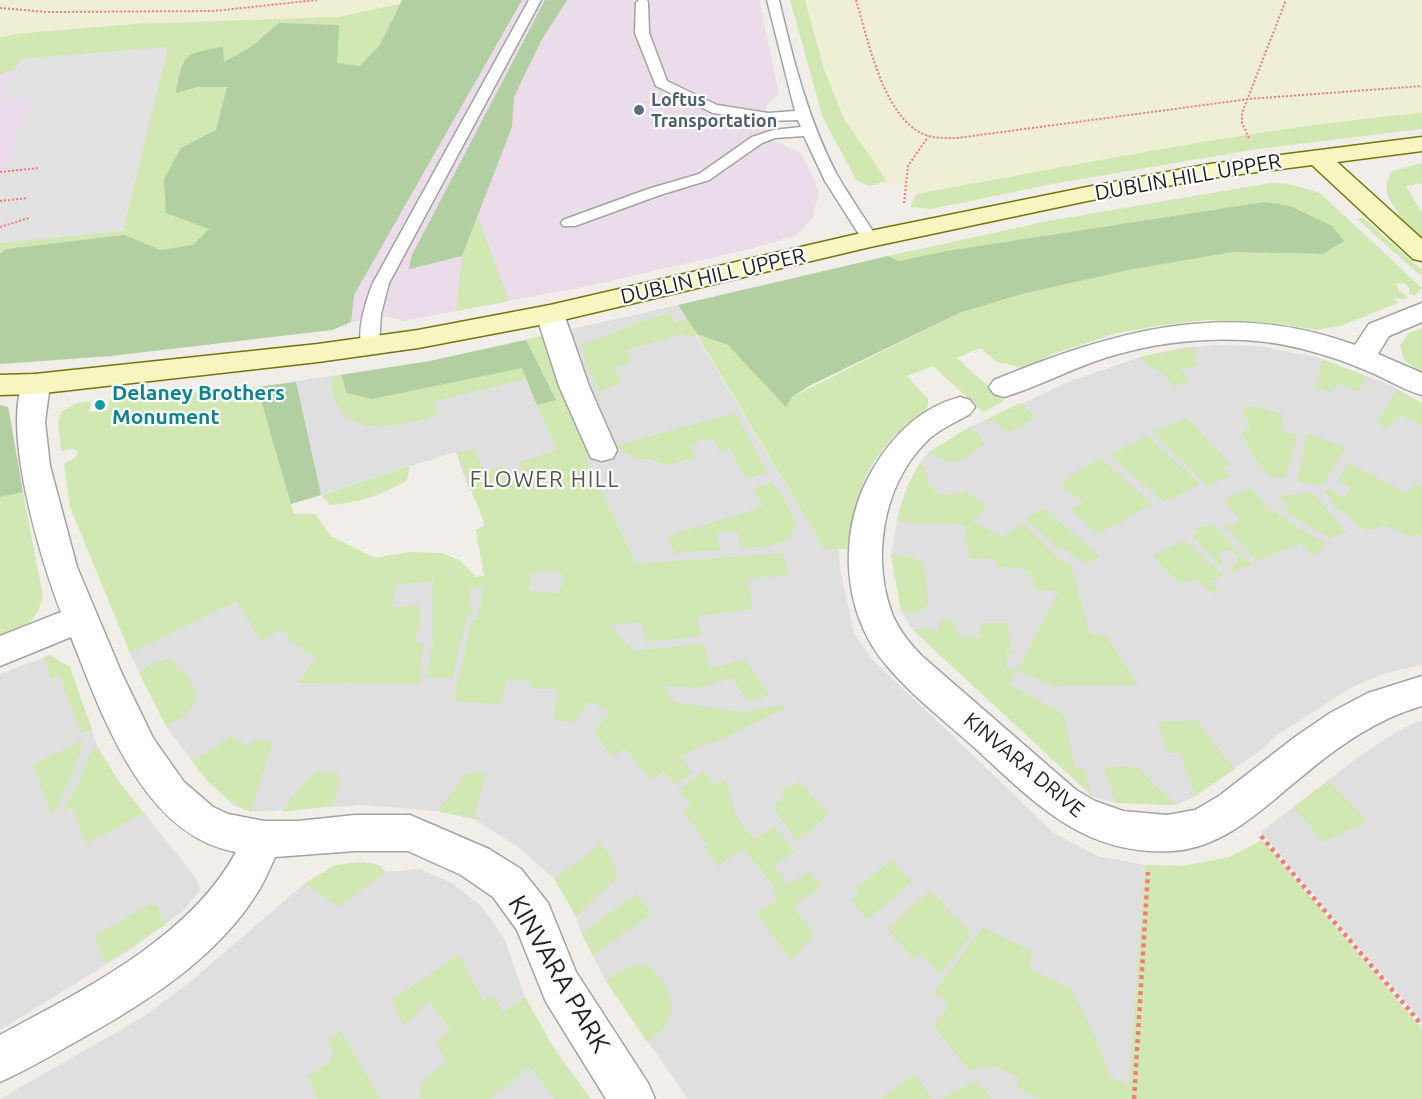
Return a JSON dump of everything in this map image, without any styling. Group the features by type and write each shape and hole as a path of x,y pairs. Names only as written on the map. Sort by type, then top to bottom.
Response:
{"street":[{"name":"DUBLIN HILL UPPER","path":"0,385 35,384 418,339 550,314 870,239 1108,190 1210,171 1422,144"},
{"path":"1316,156 1422,253"},
{"path":"1362,356 1378,330 1422,312"},
{"path":"550,314 574,386 602,450"},
{"path":"1004,387 1091,353 1121,345 1172,335 1241,330 1300,338 1336,346 1422,385"},
{"name":"KINVARA PARK","path":"35,384 30,422 34,466 60,567 104,674 140,750 170,794 199,820 224,832 264,839 298,839 355,833 410,833 475,862 507,883 533,916 561,987 633,1099"},
{"name":"KINVARA DRIVE","path":"960,407 913,436 890,465 875,497 865,553 871,604 877,622 890,644 920,675 1055,796 1087,819 1120,830 1185,831 1213,820 1241,802 1344,723 1372,708 1422,691"},
{"path":"0,651 82,618"},
{"path":"0,1059 79,1016 168,958 226,904 253,866 264,839"}],"lane":[{"path":"370,346 369,333 374,302 381,283 535,0"},
{"path":"773,0 788,67 810,131 828,172 870,239"},
{"path":"642,3 642,33 661,83 713,109 768,117 804,116"},
{"path":"568,223 654,192 704,177 757,140 773,134 810,131"}],"path":[{"path":"0,8 47,12 214,11 317,0"},
{"path":"856,0 886,89 903,122 928,137 957,138 1249,99 1422,86"},
{"path":"1247,135 1240,121 1243,106 1249,99 1286,0"},
{"path":"906,201 903,182 909,162 928,137"},
{"path":"0,171 39,168"},
{"path":"0,201 28,198"},
{"path":"0,227 29,218"},
{"path":"1254,829 1422,1025"},
{"path":"1134,1099 1148,865"}],"shaded area":[{"path":"0,0 759,0 779,94 768,103 766,109 774,140 802,154 819,192 813,217 797,235 754,248 588,286 404,321 386,316 351,322 332,330 111,356 0,364"},
{"path":"168,47 123,231 0,243 0,175 2,168 6,168 33,97 3,99 20,59"},
{"path":"678,305 825,550 839,549 840,569 854,633 872,659 1054,833 1098,856 1145,865 1129,1099 688,1099 606,981 582,934 576,916 554,879 517,846 474,819 437,811 361,805 251,812 235,806 207,781 166,726 126,645 306,558 387,585 484,576 585,459 469,491 456,452 291,504 257,387 430,361"},
{"path":"1216,345 1259,346 1316,357 1390,385 1422,403 1422,664 1386,673 1352,687 1277,735 1261,750 1196,796 1177,805 1116,803 1092,796 912,629 901,611 891,555 899,509 919,464 929,452 970,427 1071,381 1140,357 1180,348"},
{"path":"50,655 70,667 98,748 120,783 196,878 200,890 184,910 130,950 0,1030 0,674"},
{"path":"1422,720 1422,1021 1261,832 1361,755 1396,732"},
{"path":"363,862 379,865 386,872 420,869 452,883 481,906 504,938 525,997 555,1050 591,1099 0,1099 143,1017 190,982 305,883 336,865"}],"green space":[{"path":"0,0 402,0 399,4 340,17 136,24 15,34 0,38"},
{"path":"402,0 522,0 354,295 351,322 332,330 111,356 0,364 0,254 6,249 125,235 160,250 193,245 209,229 166,213 164,179 181,148 216,130 227,87 198,87 176,93 181,70 187,58 200,51 223,47 224,62 251,47 279,23 339,25 337,63 360,66 380,45"},
{"path":"545,0 567,0 541,41 514,97 512,127 462,256 409,269 412,255"},
{"path":"790,0 805,0 824,69 844,119 887,181 870,186 857,181 823,118"},
{"path":"805,0 1422,0 1422,113 1373,117 1247,135 916,194 887,181 844,119 824,69"},
{"path":"399,4 380,45 361,66 337,63 279,23 251,47 223,63 223,48 181,66 176,93 198,87 227,86 216,130 181,148 209,229 193,245 160,250 125,235 7,249 0,254 0,243 123,231 168,47 20,59 15,71 0,75 0,38 15,34 136,24 340,17"},
{"path":"1422,113 1422,129 1258,149 1052,184 932,209 910,207 916,194 1105,159 1231,137"},
{"path":"1422,163 1422,183 1406,186 1422,213 1422,238 1397,216 1399,213 1387,193 1387,183 1392,171"},
{"path":"1270,183 1289,184 1320,193 1422,288 1414,296 1409,293 1409,288 1405,284 1396,283 1399,290 1408,297 1393,298 1398,303 1341,326 1316,330 1288,325 1208,320 1163,325 1114,334 1053,354 1024,368 997,362 980,348 957,358 1004,401 983,412 933,366 907,376 928,399 925,412 892,438 870,468 859,497 847,549 825,550 697,335 687,337 684,334 626,350 632,362 615,367 621,383 600,392 587,366 581,345 670,313 674,323 687,319 697,334 728,345 792,397 959,313 1022,294 1129,270 1233,252 1323,254 1264,202 946,251 899,261 888,256 1048,221"},
{"path":"1264,202 1290,206 1332,226 1344,241 1323,254 1233,252 1129,270 1022,294 959,313 809,386 792,397 786,407 728,345 697,334 678,305 888,256 899,261 946,251"},
{"path":"478,217 509,301 456,311 462,256"},
{"path":"1363,218 1422,270 1422,273 1419,274 1357,219"},
{"path":"1422,328 1422,373 1404,360 1400,345 1409,333"},
{"path":"542,336 561,390 594,454 585,459 637,564 783,553 788,575 747,579 753,609 698,616 701,636 646,642 641,622 610,626 633,651 703,643 709,668 746,660 769,695 749,702 732,678 698,688 663,686 675,702 743,712 782,705 784,709 709,745 706,742 682,757 692,773 674,785 664,771 651,780 624,748 612,758 595,732 609,712 589,701 575,723 554,720 558,689 533,689 530,681 507,680 500,704 453,701 472,620 477,620 484,588 472,587 468,605 474,606 472,615 467,616 452,678 427,677 433,642 433,581 395,585 393,607 420,605 420,623 415,642 424,643 420,664 422,671 420,684 297,683 316,658 291,641 282,630 261,641 237,601 130,653 70,507 64,464 76,457 78,452 74,449 61,451 58,421 61,412 77,403 91,401 89,412 108,410 110,399 257,387 294,514 315,514 331,536 375,558 409,552 442,553 459,560 476,577 484,576 476,530 485,525 456,452 475,450 484,472 505,465 511,480 524,476 518,462 557,450 537,405 556,399 526,340","holes":["558,570 564,577 559,593 528,591 532,573"]},
{"path":"526,340 556,400 537,405 522,368 372,399 347,393 341,375 430,361"},
{"path":"1194,347 1197,366 1180,369 1191,383 1174,386 1159,370 1151,368 1140,357"},
{"path":"1322,359 1368,377 1358,392 1337,384 1331,393 1316,387"},
{"path":"523,368 526,379 433,402 438,416 384,426 357,423 346,416 337,405 331,377 341,375 347,393"},
{"path":"296,382 321,495 291,504 257,387"},
{"path":"1397,390 1422,403 1422,426 1402,415 1388,428 1376,423"},
{"path":"1020,403 1036,418 1008,433 996,422 984,421"},
{"path":"0,405 8,407 23,492 0,497"},
{"path":"1253,406 1283,414 1281,431 1297,435 1286,478 1271,477 1257,462 1241,433 1249,428 1241,408"},
{"path":"736,413 768,473 746,479 730,449 720,451 711,440 699,441 691,446 696,457 668,465 649,459 637,459 614,446"},
{"path":"1188,418 1231,465 1223,468 1230,476 1208,486 1152,432"},
{"path":"970,427 980,437 983,445 969,455 950,462 937,458 929,452"},
{"path":"1307,433 1346,448 1322,486 1297,481"},
{"path":"1148,436 1200,484 1164,502 1110,455"},
{"path":"1101,458 1152,504 1099,534 1071,510 1083,502 1061,487 1074,474"},
{"path":"1349,463 1406,493 1417,484 1422,487 1422,533 1417,536 1408,536 1386,526 1366,530 1334,506 1330,502 1333,501 1324,491 1331,490 1344,497 1351,488 1338,481"},
{"path":"919,464 925,466 929,484 940,495 962,493 965,490 988,505 973,522 1003,537 1023,523 1055,555 1072,567 1090,634 1107,636 1138,685 1053,686 1018,670 1009,684 1063,714 1075,768 1085,769 1092,796 912,629 939,630 940,620 954,620 955,631 964,637 981,638 980,623 1007,623 1012,654 1007,653 1006,668 1017,670 1059,591 1036,590 1028,570 997,566 996,559 969,558 965,525 897,522 909,483"},
{"path":"410,466 407,480 370,497 330,505 321,495"},
{"path":"773,482 790,509 796,525 790,539 770,546 741,548 737,530 716,533 720,550 675,553 667,536 763,507 753,488"},
{"path":"1250,488 1273,513 1276,512 1300,529 1325,542 1323,550 1313,556 1301,544 1256,561 1225,527 1241,521 1223,500"},
{"path":"23,492 43,597 33,619 0,637 0,497"},
{"path":"1312,492 1347,532 1330,538 1282,510 1290,507 1279,496"},
{"path":"1043,508 1101,557 1086,564 1063,548 1060,550 1026,519"},
{"path":"1214,525 1252,565 1230,572 1239,556 1229,551 1218,553 1223,562 1222,567 1192,537 1198,534 1192,528"},
{"path":"1185,540 1223,576 1210,581 1220,592 1213,594 1197,579 1179,583 1152,556"},
{"path":"891,555 913,557 924,564 928,603 925,609 918,612 901,611"},
{"path":"50,655 70,667 92,729 81,733 59,675 51,679 44,657"},
{"path":"168,659 182,669 192,682 195,698 187,714 166,726 139,673 153,663"},
{"path":"1195,720 1235,769 1196,796 1180,753 1167,753 1158,722"},
{"path":"231,737 249,746 254,740 273,741 251,812 218,791 192,761"},
{"path":"84,740 72,776 52,817 33,764"},
{"path":"98,748 120,783 144,813 85,844 73,807 62,812 81,778 90,753"},
{"path":"1104,767 1139,768 1177,805 1116,803"},
{"path":"316,771 340,774 333,806 282,812 288,802"},
{"path":"704,771 717,785 726,779 736,816 754,840 774,826 795,852 774,865 788,885 810,871 822,886 793,906 814,935 792,961 756,913 776,900 775,888 744,848 718,866 704,847 708,844 682,812 691,805 678,790"},
{"path":"467,773 486,774 474,819 437,811"},
{"path":"1329,780 1367,821 1324,842 1293,808"},
{"path":"799,781 829,814 798,841 772,806 785,798 781,792"},
{"path":"1262,840 1422,1029 1422,1099 1040,1099 1017,1088 1019,1078 994,1066 969,1070 934,1026 949,1005 934,992 983,927 1031,951 1029,968 1071,989 1095,1037 1110,1077 1129,1085 1145,865 1184,866 1229,857"},
{"path":"601,844 612,860 616,879 576,916 554,879"},
{"path":"892,860 912,882 867,920 851,900 858,894 854,890"},
{"path":"363,862 379,865 386,872 342,905 334,904 305,883 336,865"},
{"path":"930,891 972,934 940,974 921,953 914,960 887,928"},
{"path":"637,893 651,914 593,956 582,934"},
{"path":"150,904 158,907 165,925 105,964 95,936"},
{"path":"459,954 484,1001 489,997 494,998 504,1012 525,997 555,1050 591,1099 555,1099 529,1066 490,1099 420,1099 421,1082 447,1061 436,1043 450,1029 429,1001 404,1026 392,1000"},
{"path":"646,964 659,976 671,1000 670,1018 648,1043 606,981 628,966"},
{"path":"340,1030 381,1099 318,1099 308,1076 331,1061 333,1050 328,1041"},
{"path":"915,1074 933,1099 881,1099 885,1096"},
{"path":"977,1080 991,1099 941,1099"}],"place":[{"name":"Loftus Transportation","path":"639,110"},
{"name":"Delaney Brothers Monument","path":"100,405"}],"district":[{"name":"FLOWER HILL","path":"545,480"}]}
